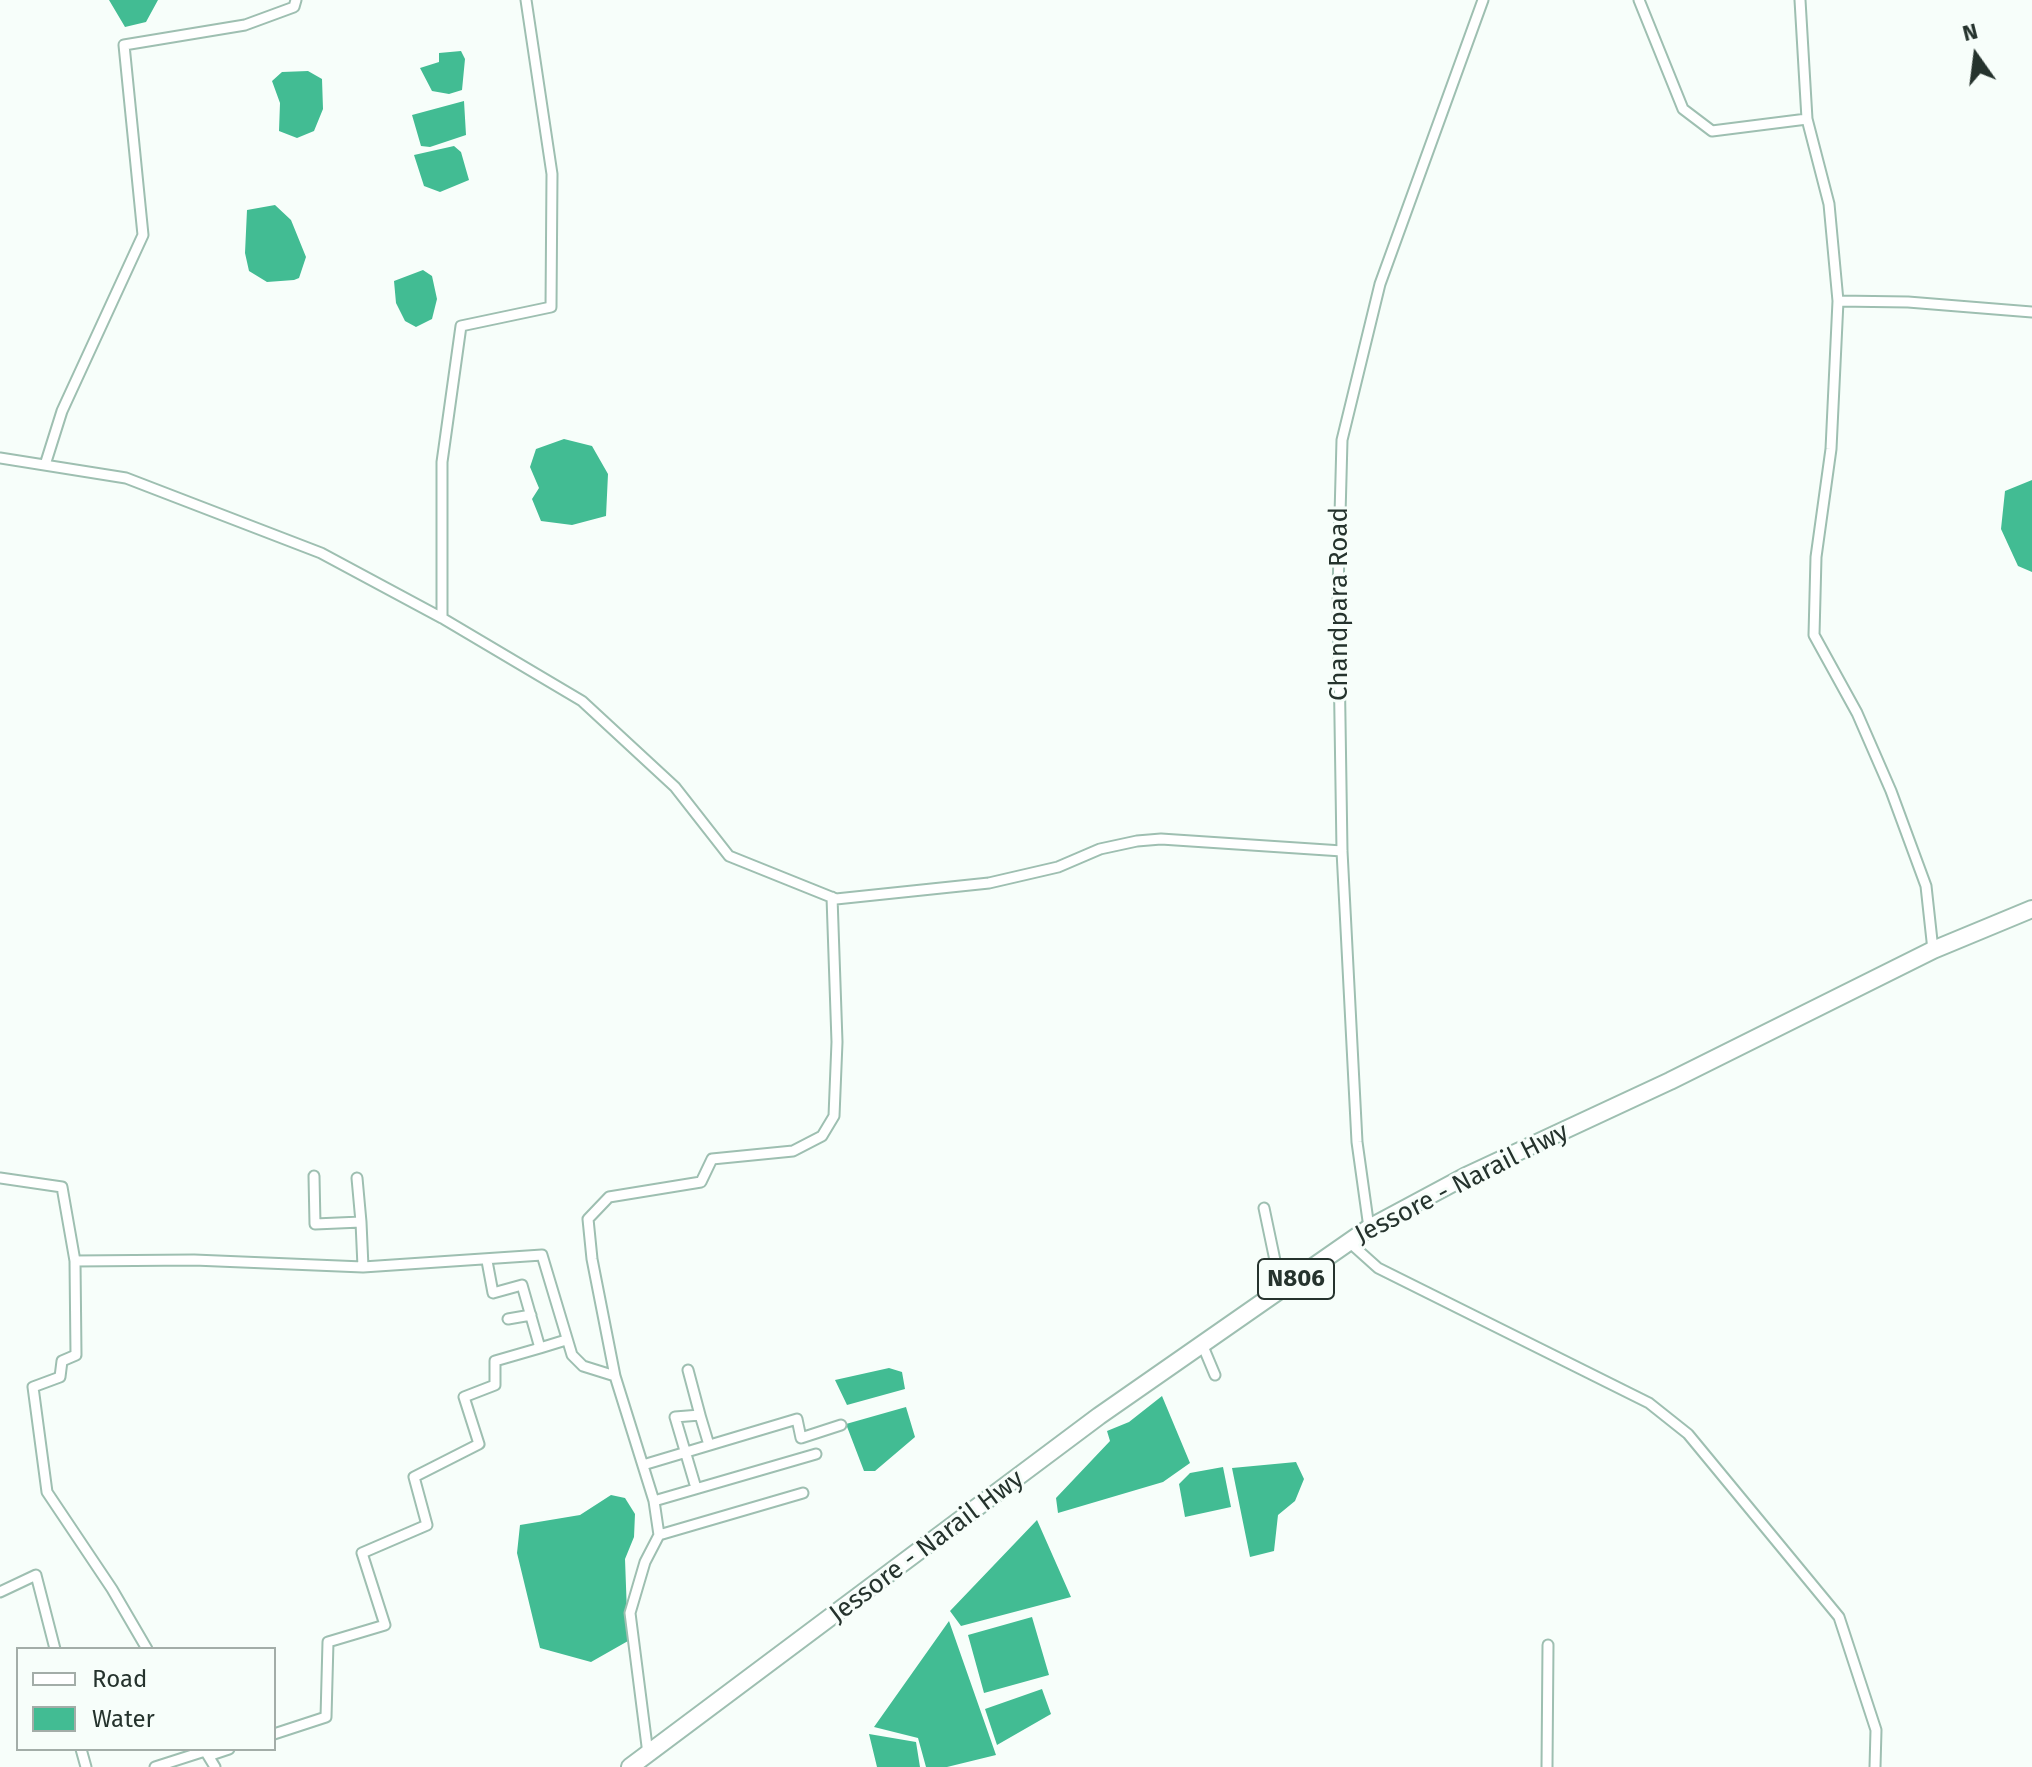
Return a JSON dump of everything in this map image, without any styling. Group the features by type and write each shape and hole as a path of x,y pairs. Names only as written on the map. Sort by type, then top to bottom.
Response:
{"highway":[{"name":"Jessore - Narail Hwy","path":"643,1761 1099,1416 1369,1228 1466,1176 1670,1081 1933,950 2032,909"}],"street":[{"path":"45,465 62,411 143,235 124,45 245,25 294,7 296,0"},
{"path":"442,618 442,462 461,326 551,307 552,174 526,0"},
{"name":"Chandpara Road","path":"1369,1228 1357,1142 1342,851 1338,590 1342,440 1380,284 1483,0"},
{"path":"1639,0 1683,109 1712,131 1807,119"},
{"path":"1800,0 1807,119 1829,204 1838,301 1831,449 1816,557 1814,635 1857,713 1891,791 1926,886 1933,950"},
{"path":"1838,301 1908,302 2032,312"},
{"path":"0,458 126,478 307,548 442,618 582,701 675,787 729,856 832,897 989,883 1058,867 1100,849 1137,841 1161,839 1342,851"},
{"path":"643,1761 630,1613 645,1562 659,1535 654,1501 615,1376 592,1259 588,1219 609,1197 701,1182 712,1159 793,1151 822,1136 834,1116 837,1054 832,897"},
{"path":"314,1176 315,1224 361,1222"},
{"path":"0,1178 62,1187 75,1261 76,1355 62,1361 60,1377 33,1387 47,1492 112,1589 146,1647"},
{"path":"357,1178 363,1267"},
{"path":"1264,1208 1281,1289"},
{"path":"1349,1242 1378,1268 1649,1403 1688,1434 1839,1617 1876,1730 1875,1767"},
{"path":"75,1261 194,1260 363,1267 542,1255 572,1355 583,1366 615,1376"},
{"path":"487,1261 493,1293 522,1285 540,1348"},
{"path":"508,1319 531,1315"},
{"path":"276,1733 326,1717 328,1642 385,1625 362,1553 427,1525 414,1477 479,1444 464,1397 495,1385 495,1361 566,1340"},
{"path":"1202,1344 1215,1375"},
{"path":"688,1370 709,1445"},
{"path":"696,1488 675,1417 700,1415"},
{"path":"643,1465 797,1419 801,1438 841,1425"},
{"path":"654,1501 816,1454"},
{"path":"659,1535 803,1493"},
{"path":"0,1592 36,1575 54,1647"},
{"path":"1547,1767 1548,1645"},
{"path":"155,1767 207,1752 215,1767"}],"water":[{"path":"109,0 158,0 146,22 125,27"},
{"path":"461,51 465,59 462,90 449,94 432,91 420,68 439,62 439,53"},
{"path":"308,71 322,79 323,109 314,131 297,138 279,131 280,103 272,81 282,72"},
{"path":"464,101 466,135 430,147 421,146 412,115"},
{"path":"454,146 461,152 469,180 440,192 424,186 414,155"},
{"path":"275,205 291,220 306,257 299,278 267,282 249,271 245,253 247,210"},
{"path":"423,270 432,276 437,299 432,319 416,327 405,321 396,303 394,281"},
{"path":"564,439 592,446 608,474 606,516 572,525 541,521 532,499 539,488 530,467 536,449"},
{"path":"2032,480 2032,572 2018,566 2001,529 2005,491"},
{"path":"889,1368 902,1372 905,1389 847,1405 835,1380"},
{"path":"1162,1396 1190,1463 1163,1482 1058,1513 1056,1498 1110,1441 1107,1431 1129,1422"},
{"path":"906,1407 915,1437 875,1471 864,1471 846,1424"},
{"path":"1296,1462 1304,1479 1295,1501 1278,1515 1274,1551 1250,1557 1232,1468"},
{"path":"1223,1467 1231,1507 1185,1517 1179,1484 1190,1473"},
{"path":"611,1495 625,1498 635,1514 634,1537 625,1559 628,1641 591,1662 540,1648 517,1553 520,1525 580,1515"},
{"path":"1037,1520 1071,1597 961,1626 950,1611"},
{"path":"1032,1617 1049,1675 984,1693 968,1635"},
{"path":"949,1621 996,1755 947,1767 926,1767 918,1738 874,1727"},
{"path":"1042,1689 1051,1714 997,1745 985,1709"},
{"path":"869,1734 916,1742 920,1767 877,1767"}]}
